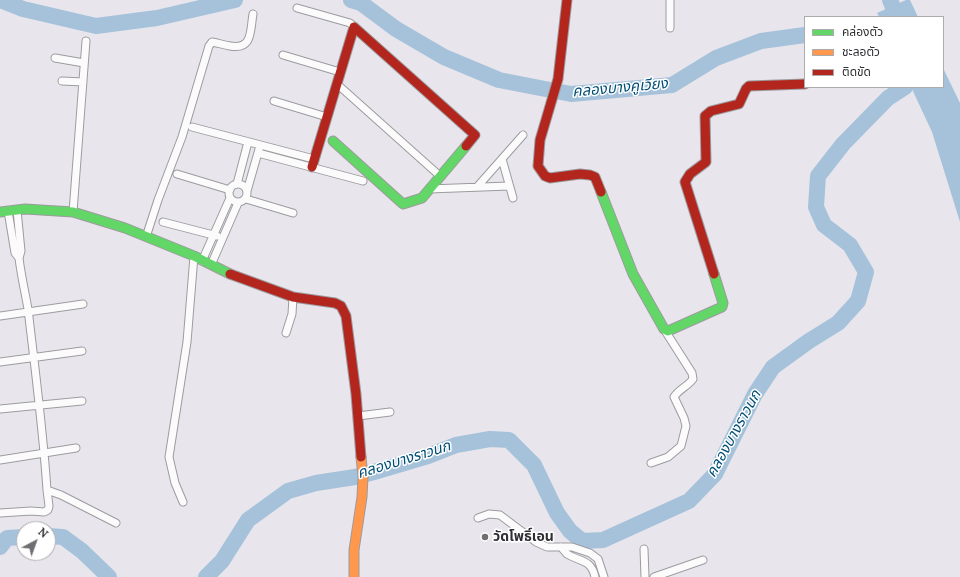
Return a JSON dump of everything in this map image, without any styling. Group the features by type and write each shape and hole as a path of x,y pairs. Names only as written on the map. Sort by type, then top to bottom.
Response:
{"street":[{"path":"567,0 558,79 540,140 538,166 545,176 550,178 585,173 595,178 633,274 664,329 692,373 693,379 689,384 676,393 674,397 684,418 686,426 681,446 668,456 651,462"},
{"path":"670,0 670,28"},
{"path":"297,8 350,23 475,135 422,198 403,204 333,141"},
{"path":"146,237 158,200 182,137 209,46 212,42 232,46 244,46 249,38 253,14"},
{"path":"313,163 354,27"},
{"path":"73,212 86,41"},
{"path":"283,55 340,72"},
{"path":"55,58 84,63"},
{"path":"62,81 83,82"},
{"path":"337,84 440,176"},
{"path":"664,329 668,331 673,330 719,309 722,307 723,303 684,182 691,172 704,165 706,162 705,116 711,111 740,104 746,89 749,86 804,84"},
{"path":"274,101 327,117"},
{"path":"192,127 261,145 363,181"},
{"path":"477,187 523,134"},
{"path":"238,184 248,142"},
{"path":"246,199 261,145"},
{"path":"258,153 313,163"},
{"path":"502,158 513,198"},
{"path":"177,174 230,190"},
{"path":"183,502 175,483 168,457 187,342 198,258 214,235 230,198 230,190 232,187 238,184 244,186 247,191"},
{"path":"429,189 509,186"},
{"path":"230,198 238,203"},
{"path":"211,265 238,203 246,199 293,213"},
{"path":"0,513 31,511 44,512 48,510 49,506 45,452 28,312 19,258 21,250 8,211 45,209 73,212 107,222 146,237 198,258 234,276 293,296 324,300 341,306 346,316 358,416 363,477 362,497 354,550 354,577"},
{"path":"163,222 223,237"},
{"path":"286,333 292,314 293,296"},
{"path":"0,316 82,304"},
{"path":"0,362 82,351"},
{"path":"0,409 82,401"},
{"path":"358,416 390,412"},
{"path":"0,460 76,448"},
{"path":"47,490 61,495 116,523"},
{"path":"478,518 489,514 500,515 536,542 547,547 572,547 590,553 598,560 604,577"},
{"path":"560,547 568,554 588,563 594,571 595,577"},
{"path":"644,549 645,577"},
{"path":"654,577 703,560"}],"water":[{"path":"906,0 910,0 918,16 878,16 877,13"},
{"path":"944,70 960,103 960,222 932,132 911,88 944,88"}],"waterway":[{"name":"คลองบางคูเวียง","path":"0,0 23,9 96,26 157,18 235,0"},
{"name":"คลองบางคูเวียง","path":"351,0 361,3 396,29 444,57 499,80 571,94 672,85 716,58 761,41 804,35"},
{"path":"890,0 897,16"},
{"name":"คลองบางราวนก","path":"206,577 222,561 248,520 288,491 316,483 355,477 428,456 456,445 490,439 509,440 534,465 557,513 570,531 582,541 603,540 689,501 715,474 755,394 773,367 809,341 838,323 858,301 866,272 850,245 824,225 816,207 818,176 843,144 888,98 903,88"},
{"name":"คลองบางราวนก","path":"0,547 7,538 16,537"},
{"name":"คลองบางราวนก","path":"56,537 63,537 82,551 109,577"}],"traffic: fast":[{"path":"333,141 403,204 422,198 466,146"},
{"path":"601,192 633,274 664,329 668,331 722,307 723,303 714,274"},
{"path":"0,212 25,209 73,212 125,228 194,256 230,274"}],"traffic: slow":[{"path":"354,577 354,550 362,497 363,477 361,457"}],"traffic: jam":[{"path":"567,0 558,79 540,140 538,166 545,176 550,178 580,174 595,177 601,192"},
{"path":"312,167 354,27 475,135 466,146"},
{"path":"714,274 685,182 690,174 706,162 705,116 711,111 739,104 749,86 804,84"},
{"path":"230,274 293,297 335,303 341,306 346,316 356,394 361,457"}],"place":[{"name":"วัดโพธิ์เอน","path":"485,537"}]}
